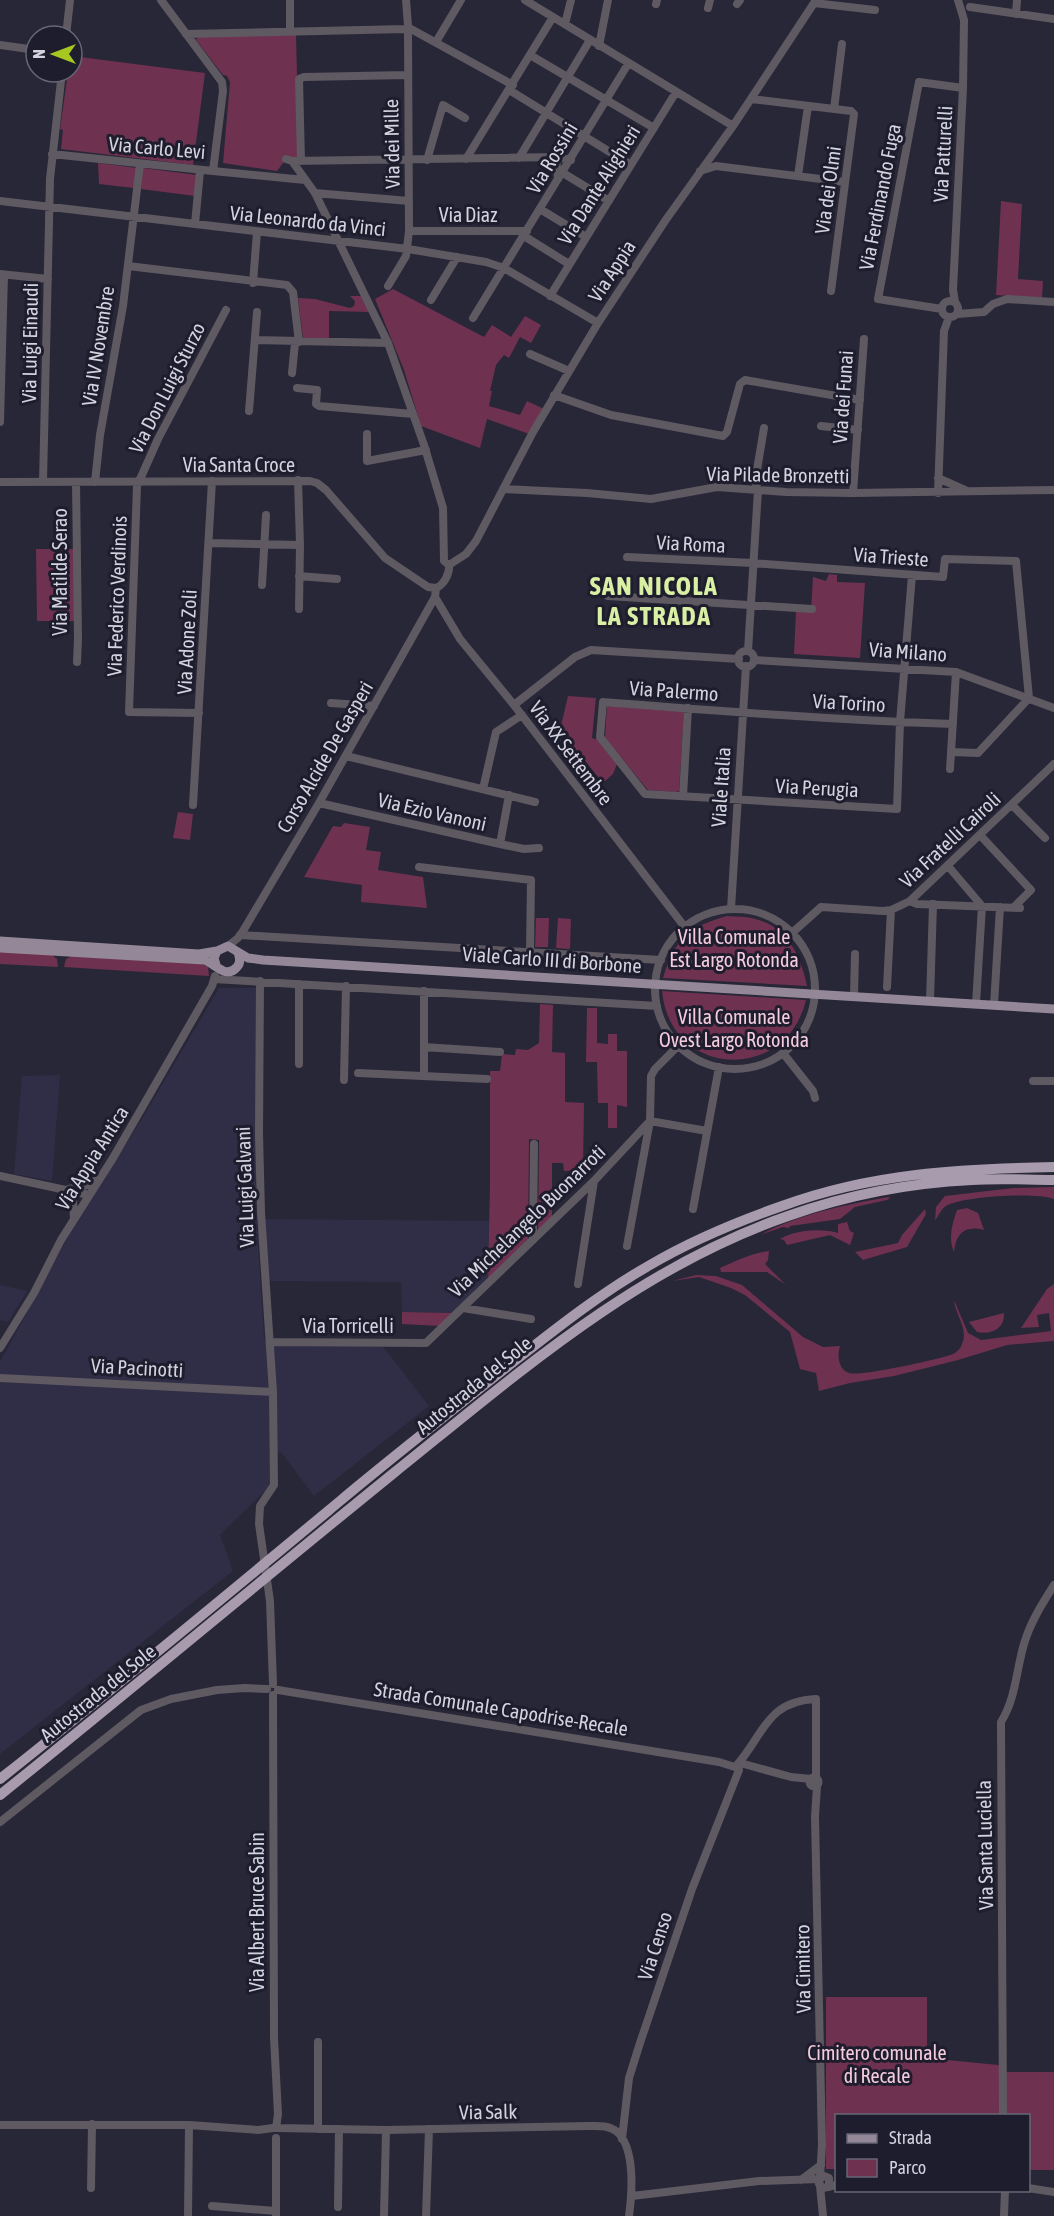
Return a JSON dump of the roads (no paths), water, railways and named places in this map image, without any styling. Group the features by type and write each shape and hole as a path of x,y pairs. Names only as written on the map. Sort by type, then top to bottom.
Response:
{"highway":[{"name":"Autostrada del Sole","path":"0,1779 153,1657 415,1438 568,1319 651,1264 732,1225 784,1205 842,1188 902,1175 958,1170 1054,1167"},
{"name":"Autostrada del Sole","path":"0,1795 566,1335 660,1274 737,1236 788,1216 848,1198 904,1187 973,1180 1054,1180"}],"main road":[{"path":"0,941 199,954 217,951 228,946"},
{"name":"Viale Carlo III di Borbone","path":"228,946 248,958 263,960 1054,1009"},
{"path":"0,948 204,960 216,965"},
{"path":"217,951 214,958 216,965 221,971 229,972"},
{"path":"238,952 240,958 238,966"},
{"name":"Viale Carlo III di Borbone","path":"229,972 238,966 263,960"}],"street":[{"path":"67,24 70,0"},
{"name":"Via Carlo Levi","path":"52,154 213,171 223,91 222,82 161,0"},
{"path":"290,0 290,31"},
{"name":"Via dei Mille","path":"388,286 408,249 406,0"},
{"path":"436,42 461,0"},
{"path":"525,0 733,126"},
{"path":"565,24 571,0"},
{"path":"599,46 608,0"},
{"path":"1016,14 1017,0"},
{"path":"815,1 875,10"},
{"name":"Via Appia","path":"447,563 466,554 476,541 554,395 598,323 733,126 815,1"},
{"path":"967,4 984,9 1054,19"},
{"name":"Via Patturelli","path":"954,303 964,20 967,4"},
{"path":"466,159 553,17"},
{"path":"186,34 408,29 436,42 631,165"},
{"path":"519,158 590,40"},
{"path":"751,99 834,109 842,44"},
{"path":"0,45 24,48"},
{"path":"530,55 654,128"},
{"name":"Via Rossini","path":"473,318 628,64"},
{"path":"302,161 300,79 303,77 407,75"},
{"name":"Via Ferdinando Fuga","path":"963,88 919,82 878,299 948,313 984,312 993,304 1007,299 1054,302"},
{"name":"Via Luigi Einaudi","path":"43,482 52,154 61,84"},
{"name":"Via Dante Alighieri","path":"550,296 676,92"},
{"path":"427,160 443,105 465,118"},
{"path":"798,176 808,106"},
{"name":"Via dei Olmi","path":"831,291 854,114 852,111 834,109"},
{"path":"715,151 716,166"},
{"path":"556,157 560,176 609,201"},
{"path":"435,597 436,588 442,584 449,573 443,508 426,450 388,343 340,241 315,193 289,160 556,157 571,160"},
{"name":"Via IV Novembre","path":"95,482 100,435 128,266 141,165"},
{"path":"700,171 716,166 845,182"},
{"path":"195,224 200,171"},
{"path":"213,171 305,180"},
{"path":"315,193 409,201"},
{"name":"Via Leonardo da Vinci","path":"0,201 408,249 457,257 504,268 598,323"},
{"path":"540,209 586,237"},
{"name":"Via Diaz","path":"409,231 525,234"},
{"path":"253,283 257,232"},
{"path":"525,234 569,264"},
{"path":"431,300 457,257"},
{"path":"128,266 253,283 287,285 293,292 297,343 292,373"},
{"path":"0,422 2,274 48,279"},
{"path":"938,492 944,331 948,313 945,303 954,303 976,313"},
{"path":"948,313 959,309 954,303"},
{"name":"Via Don Luigi Sturzo","path":"139,482 158,439 226,310"},
{"path":"249,411 257,312"},
{"name":"Via dei Funai","path":"853,493 864,339"},
{"path":"255,340 297,343 388,343"},
{"path":"530,354 569,371"},
{"path":"554,395 611,415 723,436 727,432 740,384 745,380 860,400"},
{"path":"297,388 317,390 316,404 319,406 413,414"},
{"path":"821,426 858,430"},
{"path":"748,651 758,490 755,482 764,428"},
{"path":"367,434 367,460 426,450"},
{"path":"938,478 969,492"},
{"path":"298,480 299,609"},
{"name":"Via Santa Croce","path":"0,482 298,480 317,483 326,490 386,558 428,586 436,588"},
{"name":"Via Matilde Serao","path":"76,482 77,662"},
{"name":"Via Federico Verdinois","path":"139,482 137,486 129,712 199,713"},
{"name":"Via Adone Zoli","path":"193,805 212,482"},
{"name":"Via Pilade Bronzetti","path":"503,489 651,499 717,487 853,493 1054,490"},
{"path":"262,585 266,514"},
{"path":"209,543 300,545"},
{"name":"Via Roma","path":"627,557 753,563"},
{"name":"Via Trieste","path":"753,563 943,577 945,559 1016,561 1029,698"},
{"path":"900,722 912,575"},
{"path":"299,576 337,579"},
{"path":"608,596 812,609"},
{"name":"Via XX Settembre","path":"435,597 460,639 522,715 684,926"},
{"name":"Corso Alcide De Gasperi","path":"238,952 241,934 319,803 435,597"},
{"path":"514,705 575,657 591,650 739,659"},
{"path":"748,651 753,655 754,660 750,666 746,666 741,664 739,659 741,653 748,651"},
{"name":"Via Milano","path":"754,660 904,667 956,672 1054,708"},
{"name":"Viale Italia","path":"731,909 746,666"},
{"path":"950,769 956,672"},
{"path":"951,752 978,753 1029,698"},
{"name":"Via Palermo","path":"645,794 600,737 603,702 743,712"},
{"path":"331,703 374,705"},
{"path":"683,796 688,708"},
{"name":"Via Torino","path":"743,712 953,724"},
{"path":"483,789 496,732 522,715"},
{"name":"Via Perugia","path":"645,794 897,809 900,722"},
{"path":"346,756 534,802"},
{"name":"Via Fratelli Cairoli","path":"792,933 821,907 882,911 891,910 910,901 1054,764"},
{"path":"500,844 509,795"},
{"name":"Via Ezio Vanoni","path":"319,803 524,849 539,848"},
{"path":"1011,804 1045,838"},
{"path":"910,901 917,904 1017,908 1031,890 980,834"},
{"path":"948,866 982,906 976,1004"},
{"path":"419,867 531,880 530,952"},
{"path":"930,1000 933,904"},
{"path":"994,1005 1000,907"},
{"path":"731,909 758,912 782,924 805,951 810,961 814,983 808,1021 793,1043 773,1059 753,1067 719,1067 698,1059 679,1045 669,1034 657,1006 656,984 661,960 684,926 700,917 731,909"},
{"path":"886,987 891,910"},
{"path":"241,934 661,960"},
{"name":"Corso Alcide De Gasperi","path":"228,946 241,934"},
{"path":"854,996 855,954"},
{"name":"Via Appia Antica","path":"215,982 216,965"},
{"name":"Via Appia Antica","path":"0,1348 215,982 229,972"},
{"path":"215,982 260,981 657,1006"},
{"name":"Via Luigi Galvani","path":"260,981 261,1212 273,1392 274,1485 260,1506 262,1544"},
{"path":"299,984 299,1064"},
{"path":"344,1080 346,986"},
{"path":"424,991 424,1076"},
{"path":"627,1246 650,1121 651,1076 679,1045"},
{"path":"424,1047 500,1052"},
{"path":"783,1053 813,1091 815,1098"},
{"path":"693,1209 719,1067"},
{"path":"358,1073 487,1079"},
{"path":"1033,1081 1054,1081"},
{"path":"650,1121 707,1131"},
{"name":"Via Michelangelo Buonarroti","path":"426,1343 594,1181 650,1121"},
{"path":"533,1240 534,1144"},
{"path":"0,1176 88,1195"},
{"path":"64,1190 78,1188 99,1180"},
{"path":"578,1284 594,1181"},
{"path":"64,1190 73,1202 74,1220"},
{"path":"463,1308 531,1319"},
{"name":"Via Torricelli","path":"270,1342 426,1343"},
{"name":"Via Pacinotti","path":"0,1378 273,1392"},
{"name":"Via Albert Bruce Sabin","path":"262,1544 270,1601 273,1690 274,2038 278,2114 276,2214"},
{"name":"Via Santa Luciella","path":"1003,2114 1001,1722 1014,1692 1029,1628 1054,1585"},
{"name":"Strada Comunale Capodrise-Recale","path":"0,1822 141,1710 171,1699 217,1690 245,1688 273,1690 719,1762 813,1782"},
{"name":"Via Censo","path":"622,2139 622,2122 629,2078 640,2043 692,1889 741,1766 750,1748 771,1718 785,1705 802,1699 816,1699"},
{"name":"Via Cimitero","path":"816,1699 816,1761 813,1782 821,2022 821,2165"},
{"path":"318,2042 318,2128"},
{"path":"91,2188 92,2124"},
{"name":"Via Salk","path":"0,2125 189,2125 276,2132 318,2128 386,2130 589,2126 608,2127 616,2131 622,2139"},
{"path":"188,2216 189,2125"},
{"path":"338,2207 339,2129"},
{"path":"426,2216 429,2129"},
{"path":"384,2216 386,2130"},
{"path":"622,2139 629,2159 632,2196 629,2216"},
{"path":"801,2180 821,2165 826,2182 823,2216"},
{"path":"632,2196 759,2181 826,2182"},
{"path":"1030,2188 1054,2192"},
{"path":"1004,2216 1005,2192"},
{"path":"212,2206 276,2214"}],"district":[{"name":"SAN NICOLA LA STRADA","path":"654,601"}],"park label":[{"name":"Villa Comunale Est Largo Rotonda","path":"734,948"},
{"name":"Villa Comunale Ovest Largo Rotonda","path":"734,1028"},
{"name":"Cimitero comunale di Recale","path":"877,2064"}]}
